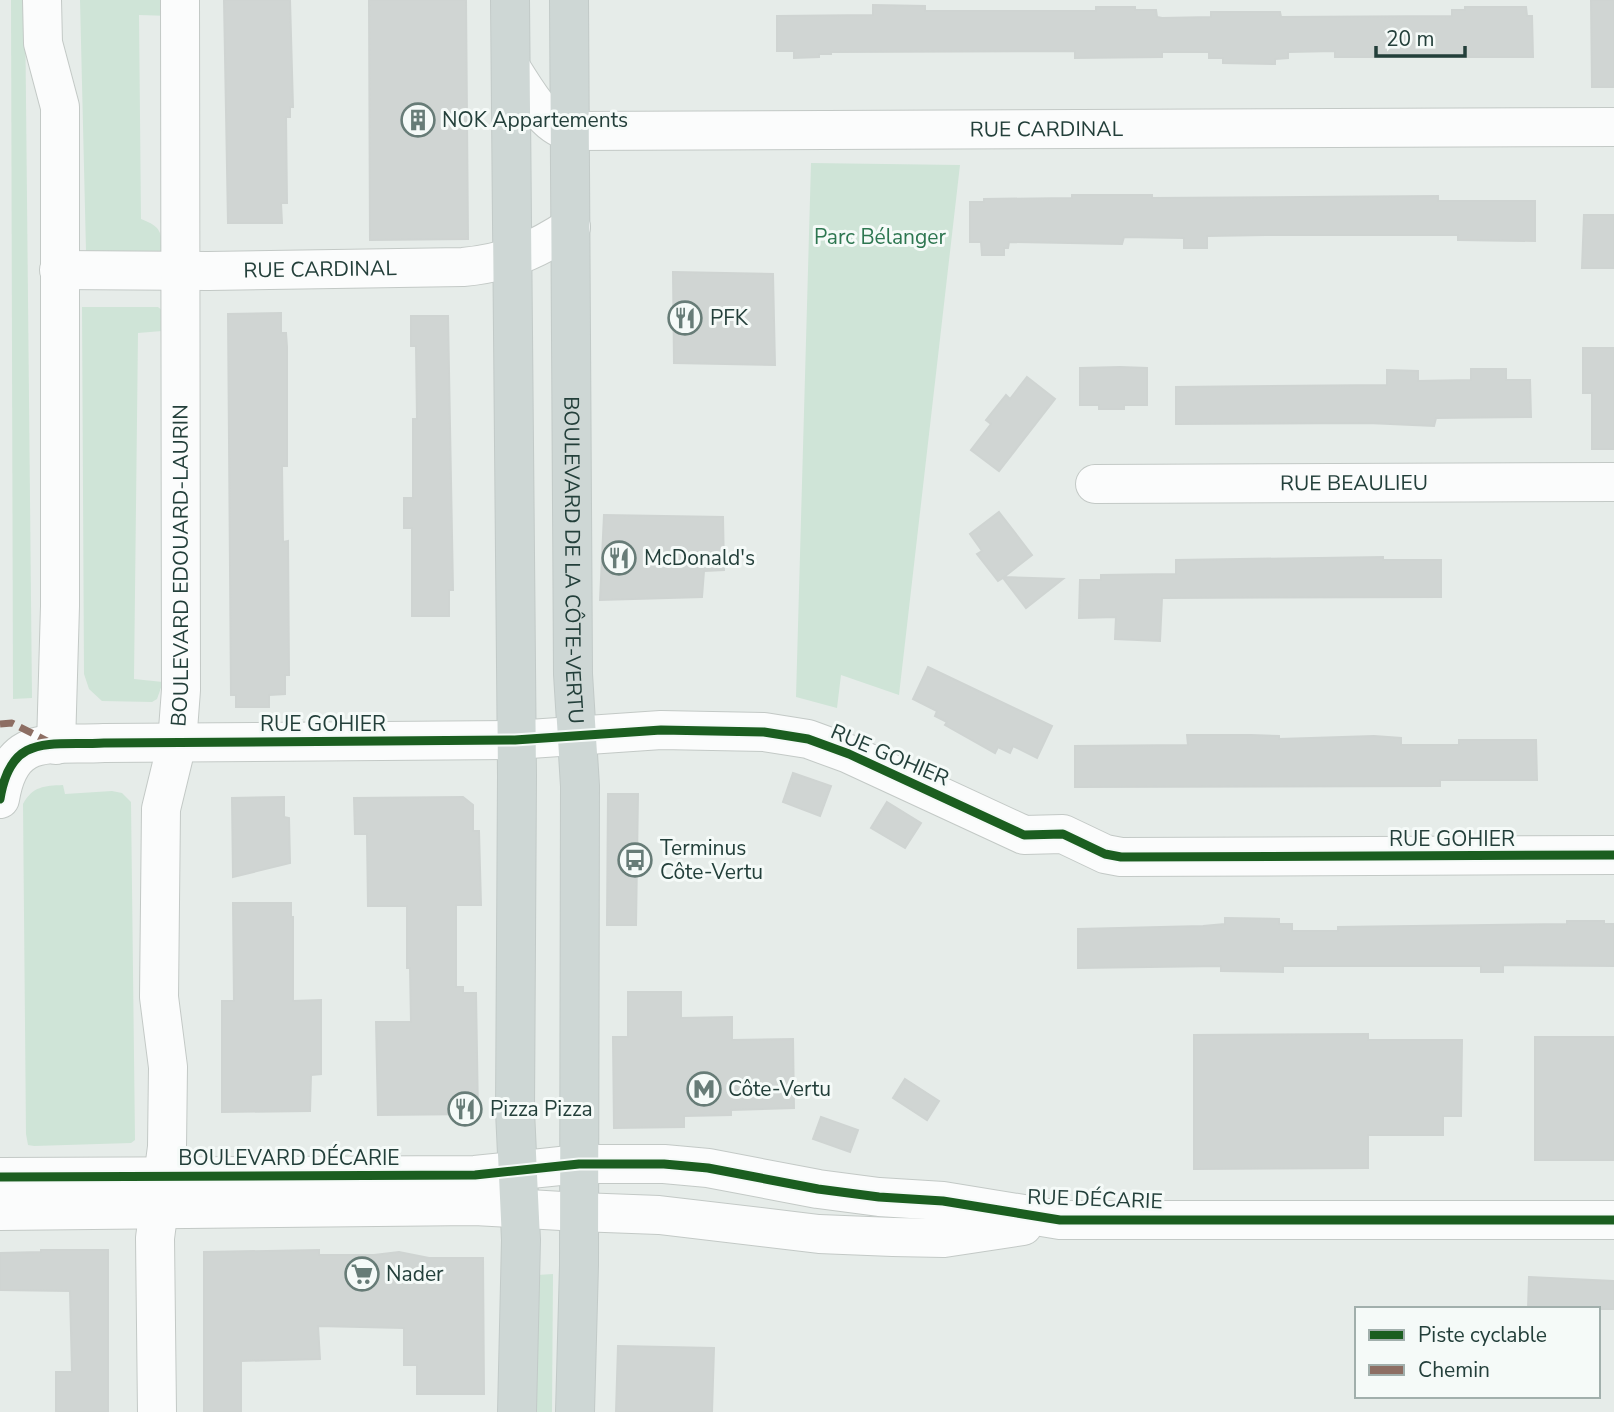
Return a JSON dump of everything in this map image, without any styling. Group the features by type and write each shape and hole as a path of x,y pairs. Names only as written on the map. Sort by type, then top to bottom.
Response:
{"main road":[{"path":"510,0 515,1111 521,1240 517,1412"},
{"name":"BOULEVARD DE LA CÔTE-VERTU","path":"569,0 572,662 580,786 579,1212 575,1412"}],"street":[{"path":"0,799 7,769 16,757 36,746 56,745 60,606 60,107 43,43 41,0"},
{"name":"BOULEVARD EDOUARD-LAURIN","path":"157,1412 155,1238 162,1193 168,1066 159,997 160,821 177,743 181,690 180,0"},
{"path":"511,68 546,117 560,130 571,131"},
{"name":"RUE CARDINAL","path":"571,131 1614,127"},
{"name":"RUE CARDINAL","path":"59,270 463,267 511,259 541,246 571,227"},
{"name":"RUE BEAULIEU","path":"1095,484 1614,482"},
{"name":"RUE GOHIER","path":"56,745 515,740 661,730 764,732 797,736 849,754 1024,835 1063,834 1105,854 1137,858 1614,855"},
{"path":"0,1143 0,1156"},
{"name":"BOULEVARD DÉCARIE","path":"0,1211 162,1193 475,1175 579,1164"},
{"name":"RUE DÉCARIE","path":"579,1164 664,1164 708,1168 818,1189 879,1197 943,1201 1059,1220"},
{"name":"BOULEVARD DÉCARIE","path":"0,1177 162,1193 579,1212"},
{"name":"RUE DÉCARIE","path":"579,1212 659,1215 819,1234 944,1238 1059,1220 1614,1220"}],"green space":[{"path":"11,0 25,0 32,698 13,699"},
{"path":"80,0 170,0 170,16 139,15 141,219 159,231 163,253 86,251"},
{"name":"Parc Bélanger","path":"811,163 960,165 899,695 841,675 837,708 796,697"},
{"path":"82,307 158,307 164,312 162,331 138,333 134,679 163,682 157,699 152,702 102,701 89,689 84,674"},
{"path":"63,785 65,794 112,791 122,793 131,802 135,1140 131,1143 28,1145 23,804 40,788"},
{"path":"553,1274 552,1412 535,1412 537,1275"}],"building":[{"path":"224,0 290,0 293,107 290,107 290,117 286,117 287,203 281,203 282,223 228,223"},
{"name":"NOK Appartements","path":"369,0 466,0 468,239 370,240"},
{"path":"1591,0 1614,0 1614,87 1592,87"},
{"path":"873,5 925,6 925,11 1096,11 1096,7 1135,7 1135,10 1156,10 1157,17 1162,18 1211,17 1211,12 1280,12 1281,17 1452,16 1452,10 1465,10 1465,7 1526,7 1527,16 1532,16 1533,57 1335,57 1335,51 1288,52 1288,58 1275,59 1275,64 1223,63 1223,58 1209,58 1209,52 1162,52 1162,57 1075,58 1075,51 831,52 819,54 819,57 794,58 794,51 777,51 777,16 873,15"},
{"path":"1072,195 1152,195 1152,198 1438,196 1438,201 1535,201 1535,241 1458,240 1458,235 1207,236 1207,248 1184,248 1184,238 1124,237 1122,244 1009,242 1008,248 1004,248 1004,255 982,255 981,242 970,242 970,202 984,202 984,199 1072,198"},
{"path":"1584,215 1614,215 1614,268 1582,268"},
{"path":"673,272 773,274 775,365 674,363"},
{"path":"281,313 281,333 286,333 287,347 287,466 282,466 283,542 288,541 289,675 285,675 285,694 269,695 269,707 236,707 236,695 231,695 228,314"},
{"path":"411,316 448,316 453,590 449,590 449,616 412,616 412,528 404,528 404,498 413,498 413,419 417,419 416,346 411,346"},
{"path":"1583,348 1614,348 1614,449 1592,449 1592,393 1583,393"},
{"path":"1080,368 1147,368 1147,405 1099,409 1099,405 1080,405"},
{"path":"1471,369 1506,369 1506,380 1530,380 1531,417 1436,418 1434,426 1368,423 1176,424 1176,387 1387,385 1387,370 1418,371 1418,381 1471,380"},
{"path":"1027,377 1055,399 999,471 971,450 991,424 986,420 1006,395 1010,399"},
{"path":"999,512 1032,555 1004,577 1063,579 1026,608 1003,578 998,581 977,554 982,551 970,534"},
{"path":"604,515 723,517 724,570 704,571 702,597 600,600"},
{"path":"1383,557 1383,560 1441,560 1441,597 1162,598 1160,641 1115,639 1116,617 1079,618 1080,580 1101,580 1101,575 1176,574 1176,560"},
{"path":"928,667 1052,726 1037,758 1013,746 1010,753 998,747 995,753 945,725 947,722 935,716 937,711 913,699"},
{"path":"1187,735 1279,736 1279,739 1374,736 1401,738 1401,745 1459,745 1459,740 1536,740 1537,780 1440,780 1440,786 1075,787 1075,746 1188,745"},
{"path":"793,773 831,786 820,816 783,802"},
{"path":"608,794 638,794 636,925 607,925"},
{"path":"284,797 284,817 289,818 290,863 233,877 232,798"},
{"path":"463,797 473,805 473,831 479,831 481,905 456,905 456,987 463,987 463,993 476,993 478,1114 378,1115 376,1022 411,1022 410,968 407,968 407,906 368,906 367,834 355,834 354,798"},
{"path":"887,802 921,823 905,848 871,828"},
{"path":"233,903 291,903 293,1001 321,1000 321,1074 311,1075 310,1111 222,1112 222,1001 234,1001"},
{"path":"1225,918 1279,919 1279,924 1292,924 1292,931 1338,931 1338,927 1567,924 1567,921 1604,921 1604,924 1614,924 1614,966 1503,965 1503,972 1481,972 1481,966 1283,966 1283,972 1221,971 1221,966 1078,968 1078,929 1203,926 1225,924"},
{"path":"628,992 681,992 681,1018 732,1017 732,1040 793,1039 794,1108 731,1110 731,1115 684,1116 684,1127 614,1128 613,1037 628,1037"},
{"path":"1368,1034 1368,1040 1462,1040 1461,1116 1443,1116 1443,1135 1368,1135 1368,1168 1194,1169 1194,1035"},
{"path":"1535,1037 1614,1037 1614,1160 1535,1160"},
{"path":"905,1079 939,1101 927,1120 893,1098"},
{"path":"821,1117 858,1130 850,1152 813,1139"},
{"path":"108,1250 108,1412 56,1412 56,1372 72,1372 70,1291 0,1290 0,1253"},
{"path":"319,1250 319,1255 399,1252 429,1258 483,1258 484,1394 417,1394 417,1365 404,1365 404,1328 318,1326 320,1359 241,1361 241,1412 204,1412 204,1252"},
{"path":"1529,1277 1614,1281 1614,1309 1528,1307"},
{"path":"618,1346 714,1348 712,1412 616,1412"}],"marked path":[{"path":"0,724 12,723 53,744"}],"cycle path":[{"path":"0,799 5,777 13,762 23,753 50,744 515,740 661,730 764,732 808,739 849,754 1024,835 1063,834 1105,854 1121,857 1614,855"},
{"path":"0,1177 475,1175 579,1164 664,1164 708,1168 818,1189 879,1197 943,1201 1060,1220 1614,1220"}],"place":[{"name":"NOK Appartements","path":"418,120"},
{"name":"PFK","path":"685,318"},
{"name":"McDonald's","path":"619,558"},
{"name":"Terminus Côte-Vertu","path":"635,860"},
{"name":"Côte-Vertu","path":"704,1089"},
{"name":"Pizza Pizza","path":"465,1109"},
{"name":"Nader","path":"362,1274"}]}
